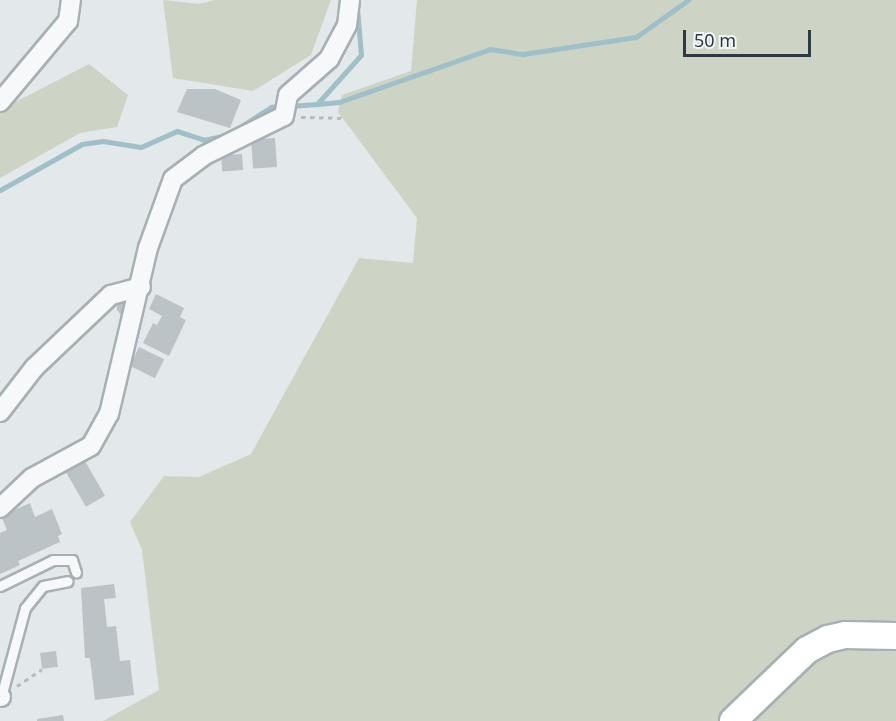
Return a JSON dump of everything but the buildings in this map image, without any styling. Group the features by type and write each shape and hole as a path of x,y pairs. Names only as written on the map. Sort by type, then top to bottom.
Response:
{"street":[{"path":"0,102 69,21 71,0"},
{"path":"0,508 32,478 91,446 109,414 118,364 141,287 148,248 173,179 203,156 284,116 288,95 329,59 347,25 350,0"},
{"path":"0,412 34,368 111,295 141,287"},
{"path":"733,721 807,650 828,639 855,634 896,636"}],"lane":[{"path":"0,586 53,560 72,560 76,572"},
{"path":"0,697 25,608 43,586 68,581"}],"path":[{"path":"284,116 346,118"},
{"path":"0,697 42,669"}],"green space":[{"path":"163,0 199,4 215,0 331,0 311,55 253,91 173,78"},
{"path":"417,0 896,0 896,721 103,721 159,690 142,550 130,522 164,476 199,477 251,454 359,258 413,263 417,218 338,112 342,95 411,71"},
{"path":"89,64 128,95 117,127 80,133 0,178 0,110"}],"waterway":[{"path":"317,104 339,102 490,49 523,54 636,37 688,0"},
{"path":"290,106 317,104 361,55 357,8"},
{"path":"0,190 82,144 103,141 141,147 177,131 204,140 229,134 271,107 281,106"}]}
